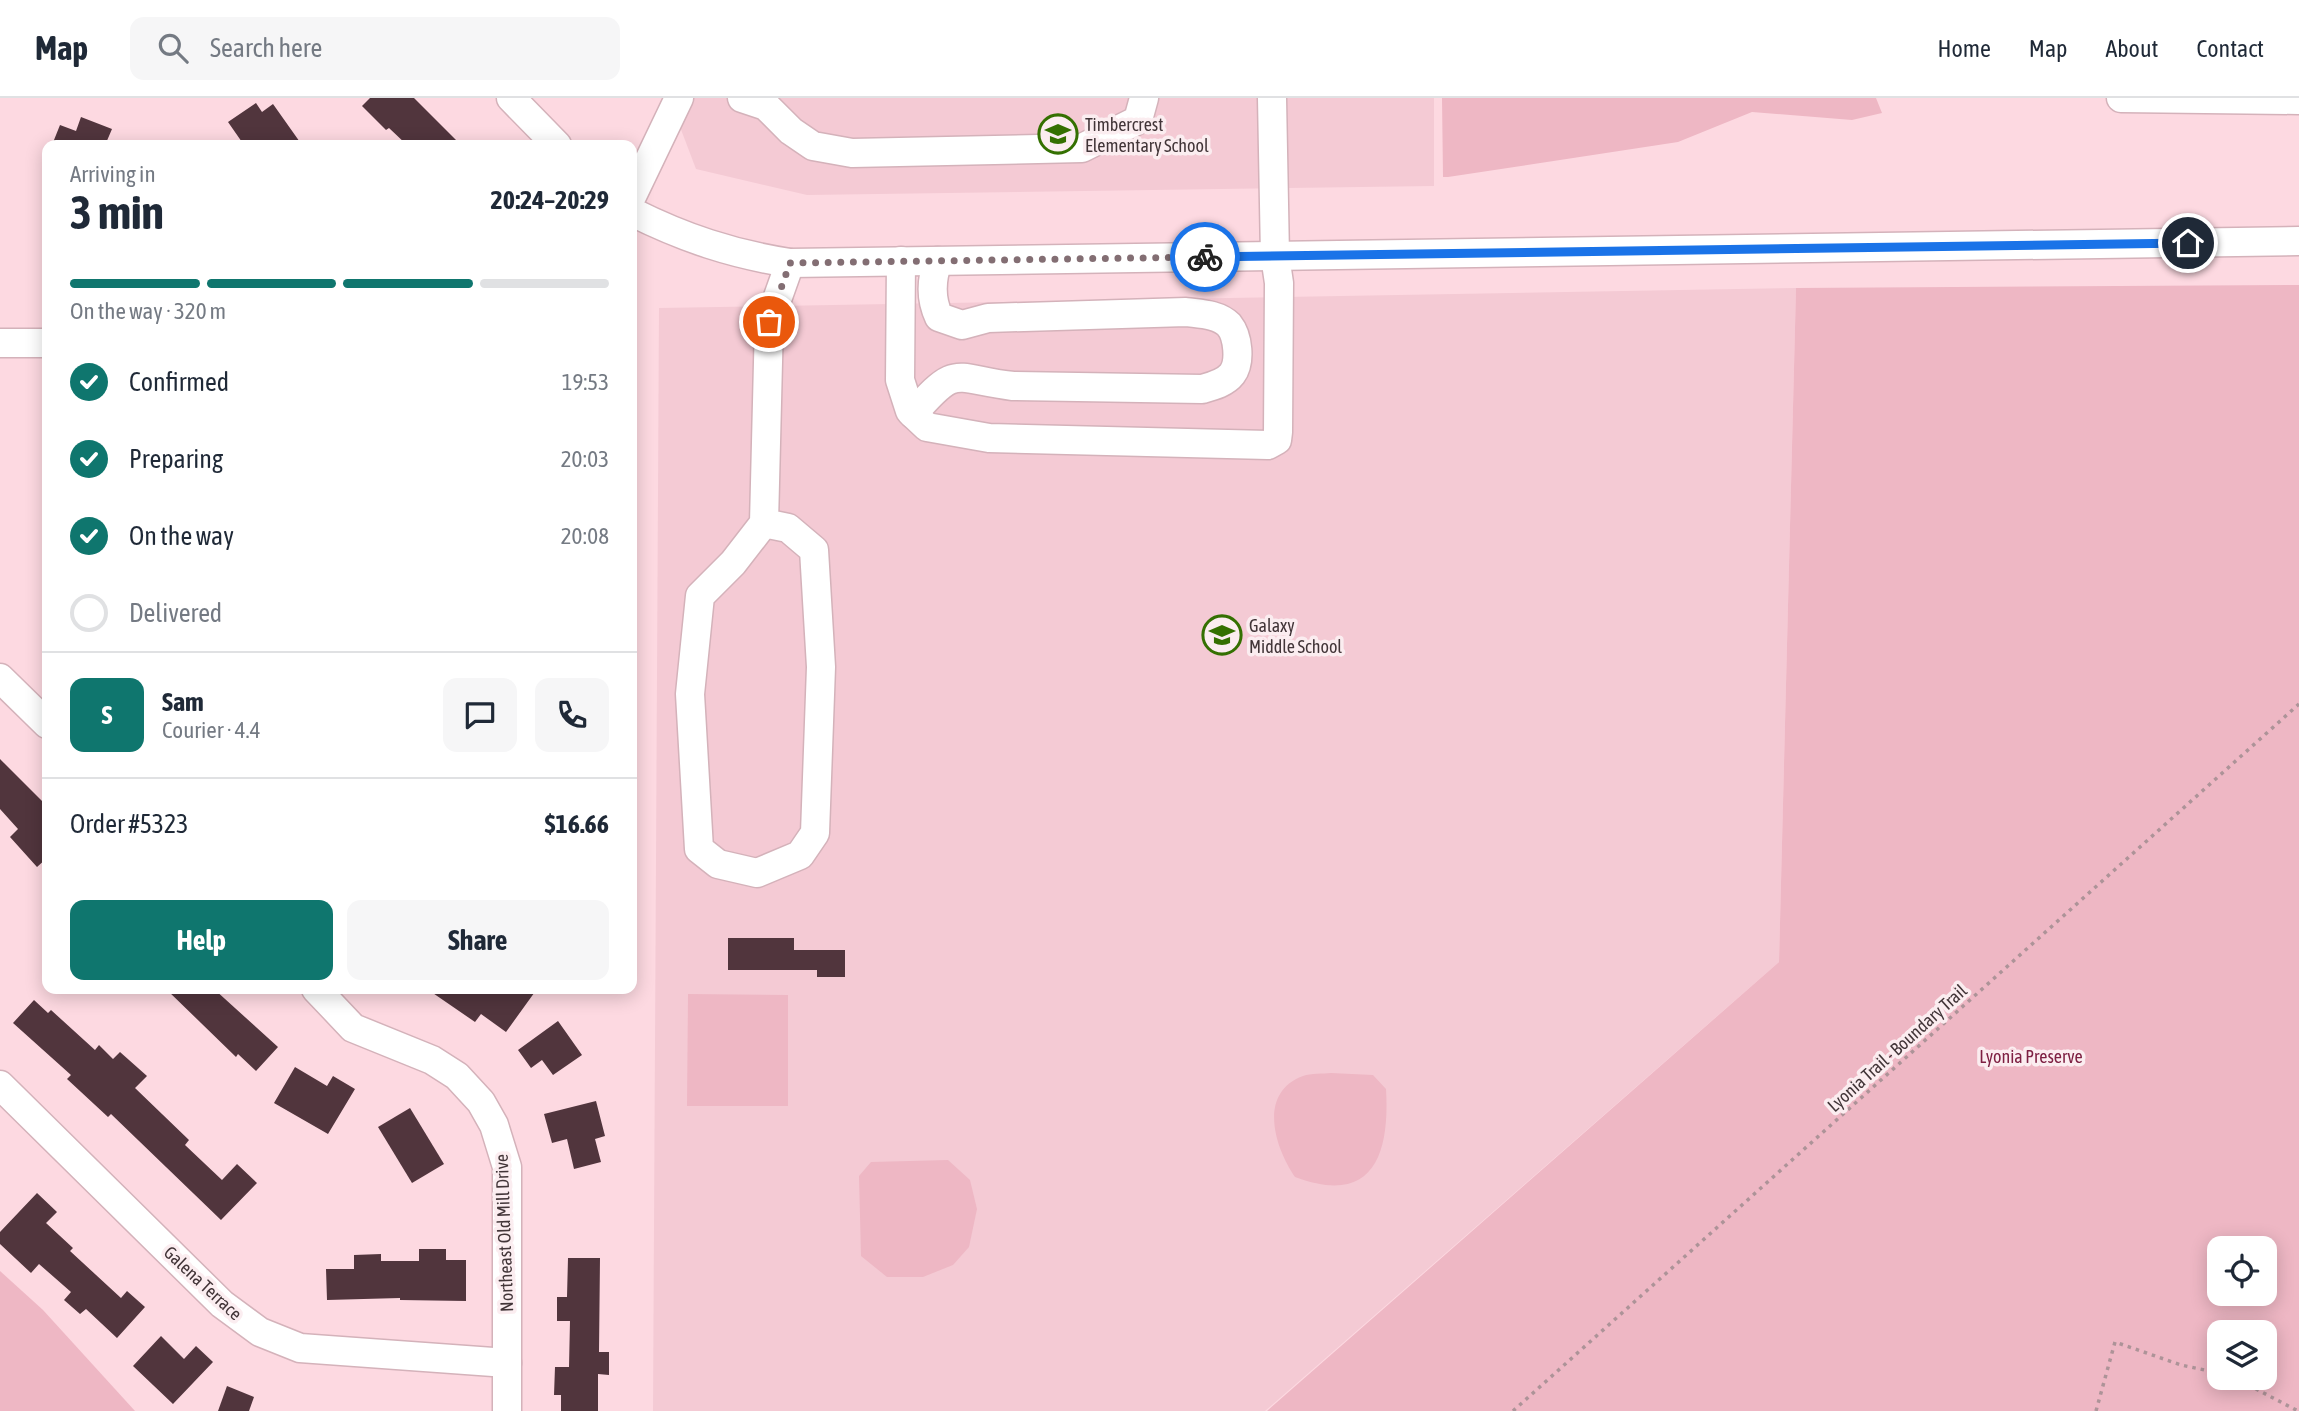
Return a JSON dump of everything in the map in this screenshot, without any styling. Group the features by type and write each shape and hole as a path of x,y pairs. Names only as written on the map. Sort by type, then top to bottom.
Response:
{"street":[{"path":"511,98 552,140"},
{"path":"742,98 766,106 791,131 813,146 852,153 1082,149 1138,120 1144,98"},
{"path":"901,261 900,380 913,414 927,427 989,438 1268,445 1277,440 1278,432 1279,283 1275,256 1272,98"},
{"path":"2121,98 2299,100"},
{"path":"637,187 684,101"},
{"path":"637,214 680,235 749,256 790,263 2299,242"},
{"path":"913,414 942,383 963,375 986,383 1013,386 1202,388 1217,386 1232,374 1237,361 1237,344 1230,326 1217,317 1186,312 988,318 962,326 939,317 933,305 932,278 938,261"},
{"path":"764,523 788,528 814,550 821,667 815,833 800,855 757,873 718,864 699,849 690,694 700,596 733,564 764,523 769,322 790,263"},
{"path":"0,343 42,342"},
{"path":"0,678 42,719"},
{"name":"Northeast Old Mill Drive","path":"321,994 353,1028 432,1060 457,1076 481,1102 494,1125 507,1167 507,1411"},
{"name":"Galena Terrace","path":"0,1085 222,1304 260,1332 300,1349 507,1363"}],"path":[{"name":"Lyonia Trail - Boundary Trail","path":"1513,1411 2299,704"},
{"path":"2096,1411 2115,1342 2181,1365 2207,1370"},
{"path":"2258,1390 2298,1411"}],"shaded area":[{"name":"Timbercrest Elementary School","path":"669,98 1434,98 1434,186 807,195 696,169"},
{"name":"Galaxy Middle School","path":"1796,288 1779,962 1265,1411 653,1411 659,308"}],"green space":[{"path":"1442,98 1876,98 1882,113 1852,120 1752,112 1678,142 1443,177"},
{"name":"Lyonia Preserve","path":"2299,285 2299,1411 1267,1411 1779,962 1796,288"},
{"path":"688,994 788,995 788,1106 687,1106"},
{"path":"1306,1075 1373,1075 1386,1089 1384,1135 1379,1154 1371,1169 1359,1180 1342,1185 1321,1184 1295,1177 1281,1151 1274,1122 1280,1095 1289,1084"},
{"path":"948,1160 970,1180 977,1209 969,1247 953,1265 923,1277 887,1277 861,1256 859,1176 871,1162"},
{"path":"0,1271 43,1310 135,1411 0,1411"}],"building":[{"path":"370,98 414,98 456,140 402,140 389,128 386,130 362,106"},
{"path":"256,103 262,112 273,104 298,140 241,140 228,122"},
{"path":"81,117 112,129 107,140 54,140 60,125 76,131"},
{"path":"0,759 42,801 42,862 37,867 10,837 18,829 0,809"},
{"path":"728,938 794,938 794,950 845,950 845,977 817,977 817,970 728,970"},
{"path":"171,994 220,994 278,1047 256,1071 238,1054 236,1057"},
{"path":"434,994 533,994 506,1032 481,1014 475,1022"},
{"path":"34,1000 48,1013 51,1010 95,1050 99,1045 113,1059 120,1052 147,1076 135,1088 189,1140 185,1145 222,1180 237,1164 257,1183 221,1220 111,1114 108,1117 67,1079 71,1075 13,1023"},
{"path":"558,1021 582,1055 553,1075 542,1060 531,1068 518,1050"},
{"path":"295,1067 327,1086 333,1076 355,1089 328,1134 274,1103"},
{"path":"596,1101 605,1136 595,1139 601,1162 574,1169 567,1139 552,1143 544,1114"},
{"path":"410,1108 444,1164 412,1183 378,1127"},
{"path":"37,1193 57,1212 46,1223 73,1248 70,1251 121,1298 127,1291 145,1307 117,1338 86,1309 80,1314 64,1300 71,1292 39,1264 31,1273 0,1244 0,1232"},
{"path":"419,1249 446,1249 446,1260 466,1260 466,1301 400,1298 327,1300 326,1269 354,1269 354,1255 381,1254 381,1261 419,1261"},
{"path":"568,1258 600,1258 599,1352 609,1352 609,1375 598,1374 598,1411 561,1411 561,1395 554,1395 555,1367 569,1367 570,1321 557,1321 557,1297 567,1297"},
{"path":"161,1336 184,1359 196,1346 213,1362 173,1404 133,1366"},
{"path":"227,1386 254,1397 249,1411 218,1411"}],"way so far":[{"path":"769,322 790,263 1205,257"}],"place":[{"name":"Timbercrest Elementary School","path":"1058,134"},
{"name":"Galaxy Middle School","path":"1222,635"}],"route":[{"path":"1205,257 2188,243"}]}
